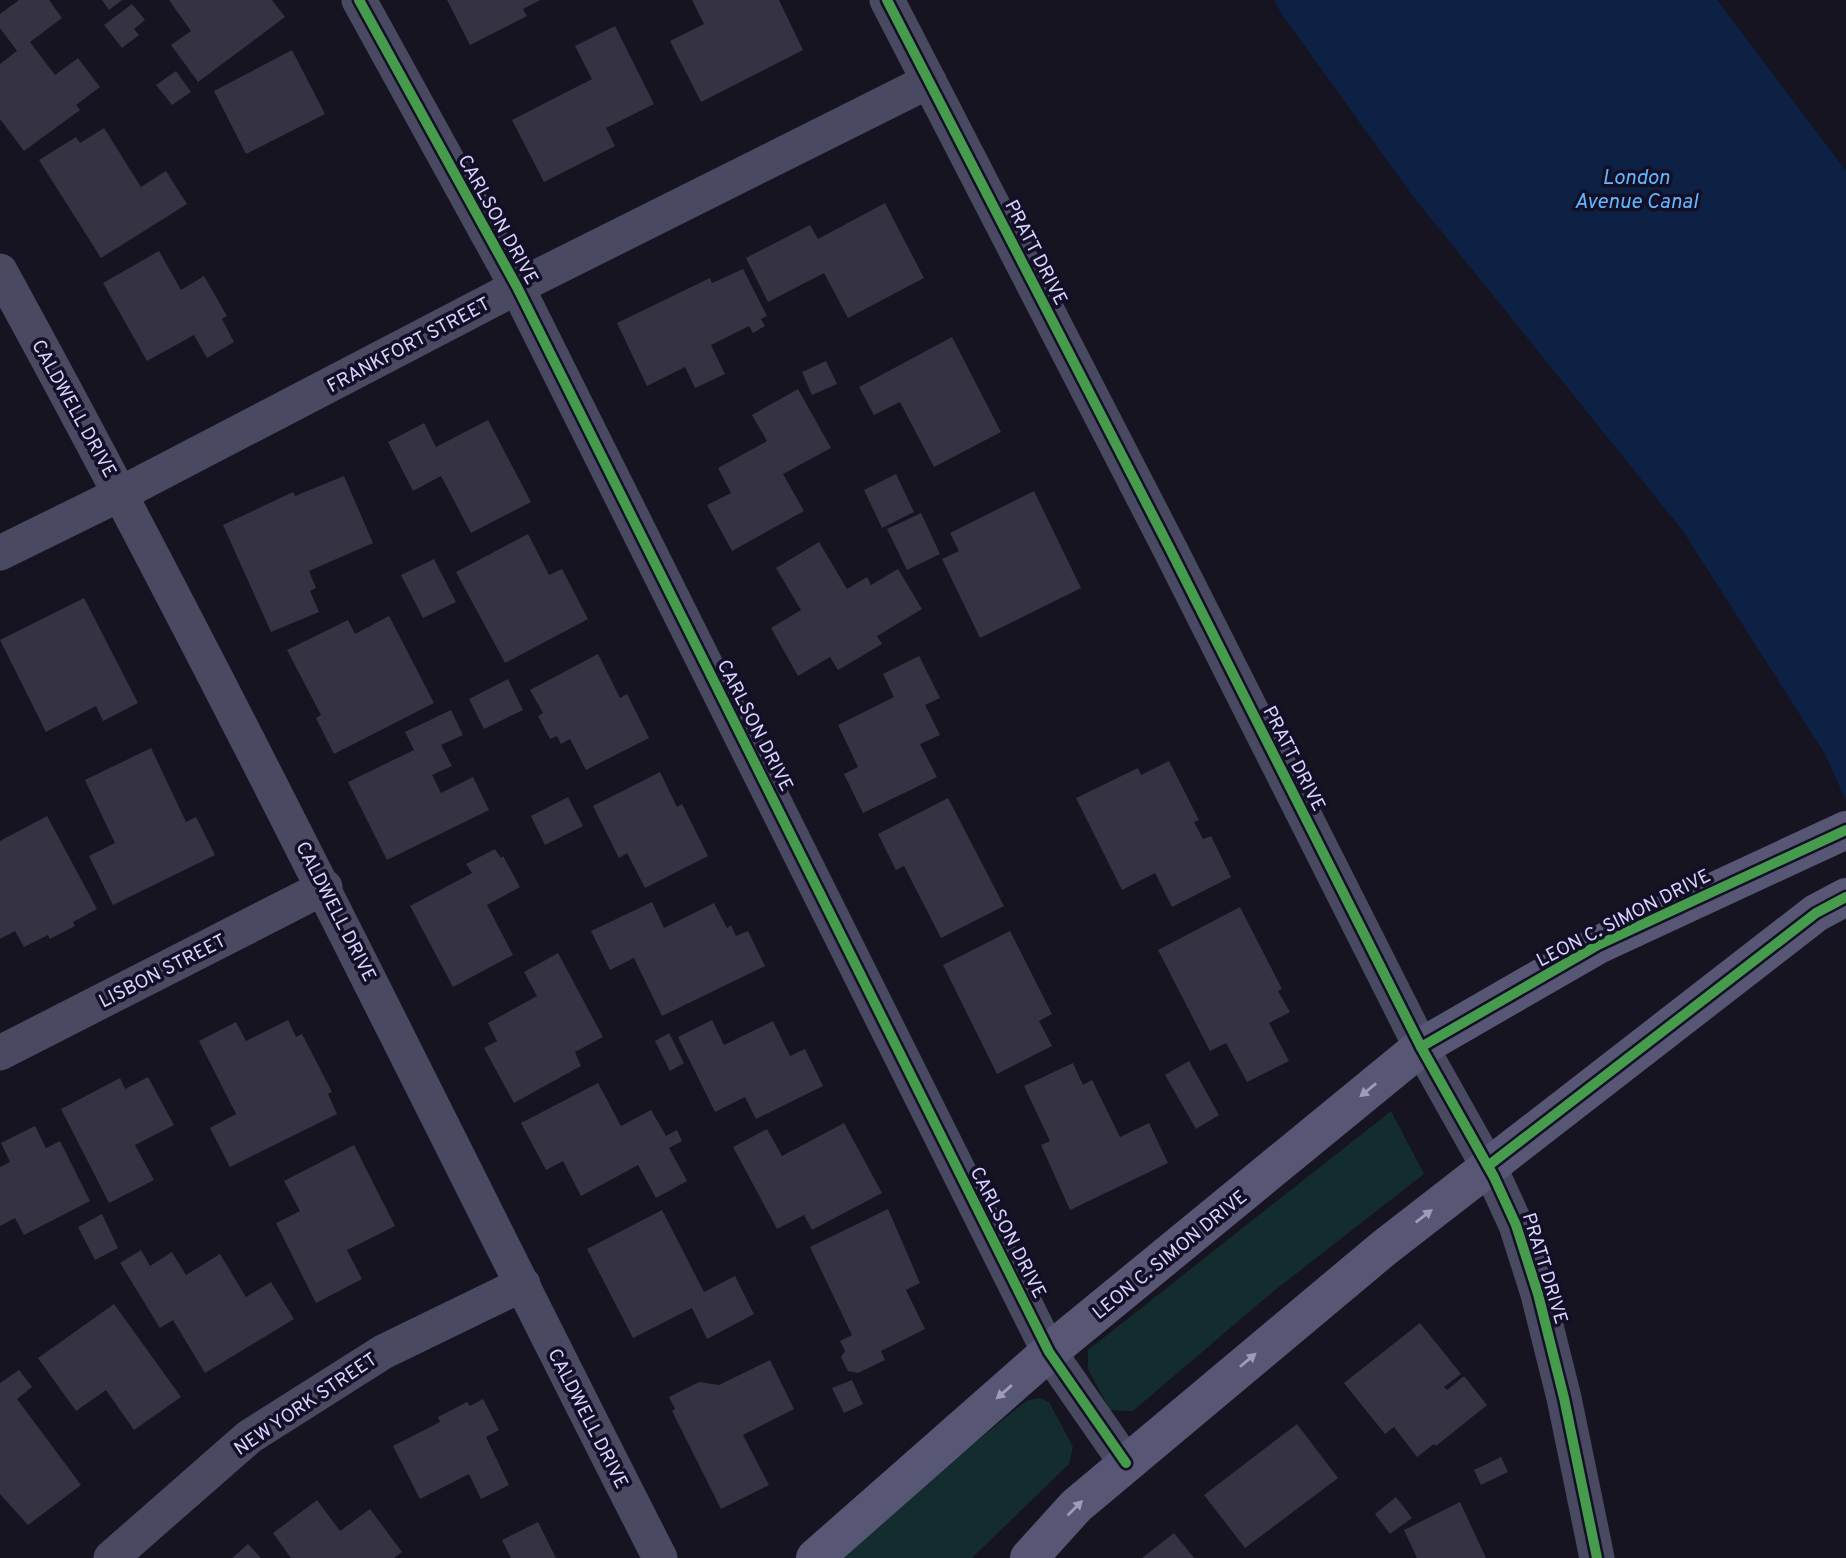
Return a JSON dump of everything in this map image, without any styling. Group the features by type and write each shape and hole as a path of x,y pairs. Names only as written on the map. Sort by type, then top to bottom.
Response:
{"main road":[{"name":"LEON C. SIMON DRIVE","path":"814,1558 1049,1352 1420,1047 1598,945 1846,830"},
{"path":"1029,1558 1076,1506 1384,1248 1831,905"}],"street":[{"name":"CARLSON DRIVE","path":"359,0 517,287 1049,1352 1126,1463"},
{"name":"PRATT DRIVE","path":"887,0 1170,549 1420,1047 1488,1166 1516,1225 1538,1294 1597,1558"},
{"name":"FRANKFORT STREET","path":"0,553 122,493 517,287 929,81"},
{"name":"CALDWELL DRIVE","path":"0,271 122,493 325,887 660,1558"},
{"name":"LISBON STREET","path":"0,1052 325,887"},
{"name":"NEW YORK STREET","path":"111,1558 249,1437 383,1352 523,1284"}],"green space":[{"path":"1391,1111 1424,1174 1270,1294 1133,1411 1110,1410 1088,1369 1088,1350"},
{"path":"1039,1398 1049,1402 1073,1447 1069,1464 972,1558 839,1558 1026,1401"}],"water":[{"name":"London Avenue Canal","path":"1274,0 1717,0 1846,171 1846,801 1825,754 1683,531 1412,195"}],"building":[{"path":"19,0 49,0 62,18 30,42 55,75 78,58 100,87 76,105 80,110 24,151 0,119 0,64 17,51 0,28 0,14"},
{"path":"102,0 122,0 109,10"},
{"path":"169,0 272,0 285,17 198,82 171,45 191,31"},
{"path":"447,0 540,0 523,9 527,16 470,45"},
{"path":"692,0 779,0 803,50 701,102 670,41 704,24"},
{"path":"132,4 145,20 134,29 139,35 122,48 104,25"},
{"path":"615,26 654,104 606,128 615,146 544,182 512,120 592,79 575,46"},
{"path":"292,50 325,114 246,154 214,91"},
{"path":"176,71 191,92 172,105 156,85"},
{"path":"104,128 141,187 166,171 187,204 101,258 39,160 76,137 80,143"},
{"path":"885,203 924,278 848,318 824,273 768,302 746,258 810,225 818,239"},
{"path":"159,251 181,290 204,276 227,316 222,319 234,342 207,358 194,335 147,361 103,283"},
{"path":"743,269 767,316 761,319 765,326 753,333 749,326 711,345 725,374 695,388 685,367 647,386 617,323 710,278 712,283"},
{"path":"952,337 1001,432 934,467 900,402 874,415 859,387"},
{"path":"826,361 837,384 812,395 802,372"},
{"path":"798,389 831,448 783,474 804,511 732,551 707,505 731,493 718,468 767,441 752,415"},
{"path":"488,420 531,502 471,533 441,476 413,491 388,442 424,423 436,447"},
{"path":"896,474 914,512 882,528 864,490"},
{"path":"344,476 373,543 309,571 316,588 310,591 319,612 271,632 223,525 293,492 295,496"},
{"path":"1034,491 1081,588 980,638 942,559 959,551 950,533"},
{"path":"921,513 940,554 907,570 887,529"},
{"path":"528,534 549,575 562,569 588,619 505,663 456,572"},
{"path":"819,542 847,589 867,577 871,585 898,569 922,609 877,636 882,644 838,670 830,657 798,676 771,628 801,610 776,568"},
{"path":"434,559 456,602 423,618 401,575"},
{"path":"84,598 138,703 103,721 96,706 46,732 0,640"},
{"path":"389,616 434,703 334,754 316,718 321,715 287,650 348,620 355,634"},
{"path":"598,654 620,698 627,694 649,738 586,770 570,739 561,744 557,736 550,739 538,716 543,713 530,690"},
{"path":"919,656 940,698 925,705 940,735 920,744 937,777 863,813 844,774 858,767 838,725 894,697 883,674"},
{"path":"508,679 523,710 484,729 469,699"},
{"path":"451,710 463,735 441,745 452,766 432,775 441,793 473,777 489,810 387,860 348,782 414,750 405,732"},
{"path":"151,748 186,822 196,817 215,855 113,905 89,856 115,843 85,780"},
{"path":"1169,761 1199,820 1194,822 1203,839 1211,836 1231,877 1172,907 1155,873 1122,890 1076,798 1138,768 1141,775"},
{"path":"660,772 677,807 682,804 708,856 645,888 627,853 619,858 593,806"},
{"path":"568,797 583,826 545,845 531,816"},
{"path":"948,798 1004,906 941,938 904,866 896,870 878,834"},
{"path":"47,816 97,909 73,922 75,926 50,939 48,935 24,947 15,931 0,939 0,841"},
{"path":"495,849 501,858 503,856 520,887 487,905 513,955 453,987 410,906 472,873 466,864"},
{"path":"652,902 664,928 714,903 727,928 731,925 736,936 748,931 765,966 662,1016 634,958 610,970 591,931"},
{"path":"1240,907 1282,989 1278,991 1290,1012 1269,1023 1289,1061 1247,1082 1226,1043 1210,1051 1158,950"},
{"path":"1010,931 1052,1014 1039,1021 1052,1046 997,1074 943,965"},
{"path":"558,953 603,1037 575,1052 581,1066 514,1103 484,1048 497,1041 488,1023 537,996 524,972"},
{"path":"288,1020 296,1037 302,1034 332,1092 328,1094 337,1114 230,1167 210,1128 236,1114 199,1041 236,1022 246,1041"},
{"path":"712,1020 724,1045 773,1021 790,1056 805,1049 823,1086 756,1119 745,1097 715,1112 678,1037"},
{"path":"669,1033 684,1063 670,1071 655,1041"},
{"path":"1189,1061 1219,1115 1196,1129 1165,1075"},
{"path":"1073,1063 1083,1085 1092,1080 1120,1137 1149,1123 1168,1163 1070,1210 1041,1145 1050,1141 1024,1086"},
{"path":"148,1077 174,1125 135,1145 154,1180 109,1203 61,1109 120,1078 125,1089"},
{"path":"598,1083 621,1126 651,1110 666,1136 677,1130 682,1141 669,1148 687,1181 656,1198 638,1165 581,1196 563,1161 546,1170 521,1123"},
{"path":"844,1123 882,1193 812,1230 804,1215 777,1229 733,1147 767,1129 782,1156"},
{"path":"35,1126 46,1148 60,1141 90,1201 24,1235 15,1218 0,1226 0,1167 10,1162 1,1143"},
{"path":"354,1145 395,1226 347,1250 362,1279 316,1303 276,1223 300,1211 284,1181"},
{"path":"888,1209 920,1283 906,1290 925,1329 881,1351 885,1360 858,1373 848,1371 841,1357 845,1351 840,1341 852,1335 810,1247"},
{"path":"662,1210 704,1292 735,1276 754,1314 707,1339 692,1308 633,1338 587,1249"},
{"path":"102,1214 118,1248 95,1260 78,1227"},
{"path":"141,1250 150,1266 172,1252 186,1275 220,1254 246,1297 271,1282 294,1319 205,1373 173,1320 160,1328 120,1263"},
{"path":"114,1304 181,1397 134,1430 106,1390 76,1411 38,1358"},
{"path":"1420,1323 1461,1374 1444,1387 1447,1390 1464,1376 1487,1405 1436,1446 1434,1444 1417,1457 1394,1427 1385,1434 1344,1383"},
{"path":"770,1360 794,1409 743,1435 769,1485 721,1509 672,1411 675,1409 669,1397 699,1382 719,1385"},
{"path":"19,1370 32,1387 17,1399 81,1485 28,1525 0,1494 0,1383"},
{"path":"852,1380 863,1404 844,1413 832,1388"},
{"path":"483,1399 499,1430 486,1437 509,1485 481,1499 469,1474 420,1499 393,1446 440,1422 438,1417 467,1402 470,1406"},
{"path":"1297,1424 1338,1478 1245,1548 1204,1495"},
{"path":"1501,1457 1508,1472 1481,1485 1474,1470"},
{"path":"1396,1497 1412,1518 1390,1534 1375,1514"},
{"path":"317,1500 340,1531 370,1509 402,1552 394,1558 291,1558 273,1533"},
{"path":"1460,1502 1486,1558 1417,1558 1404,1530"},
{"path":"538,1522 556,1558 511,1558 502,1540"},
{"path":"1174,1533 1194,1558 1142,1558"},
{"path":"248,1544 261,1558 232,1558"}],"cycle path":[{"path":"359,0 517,287 1049,1352 1126,1463"},
{"path":"887,0 1170,549 1421,1047 1494,1177 1516,1225 1538,1294 1564,1398 1597,1558"},
{"path":"1421,1047 1598,945 1846,830"},
{"path":"1488,1166 1816,913 1846,897"}]}
